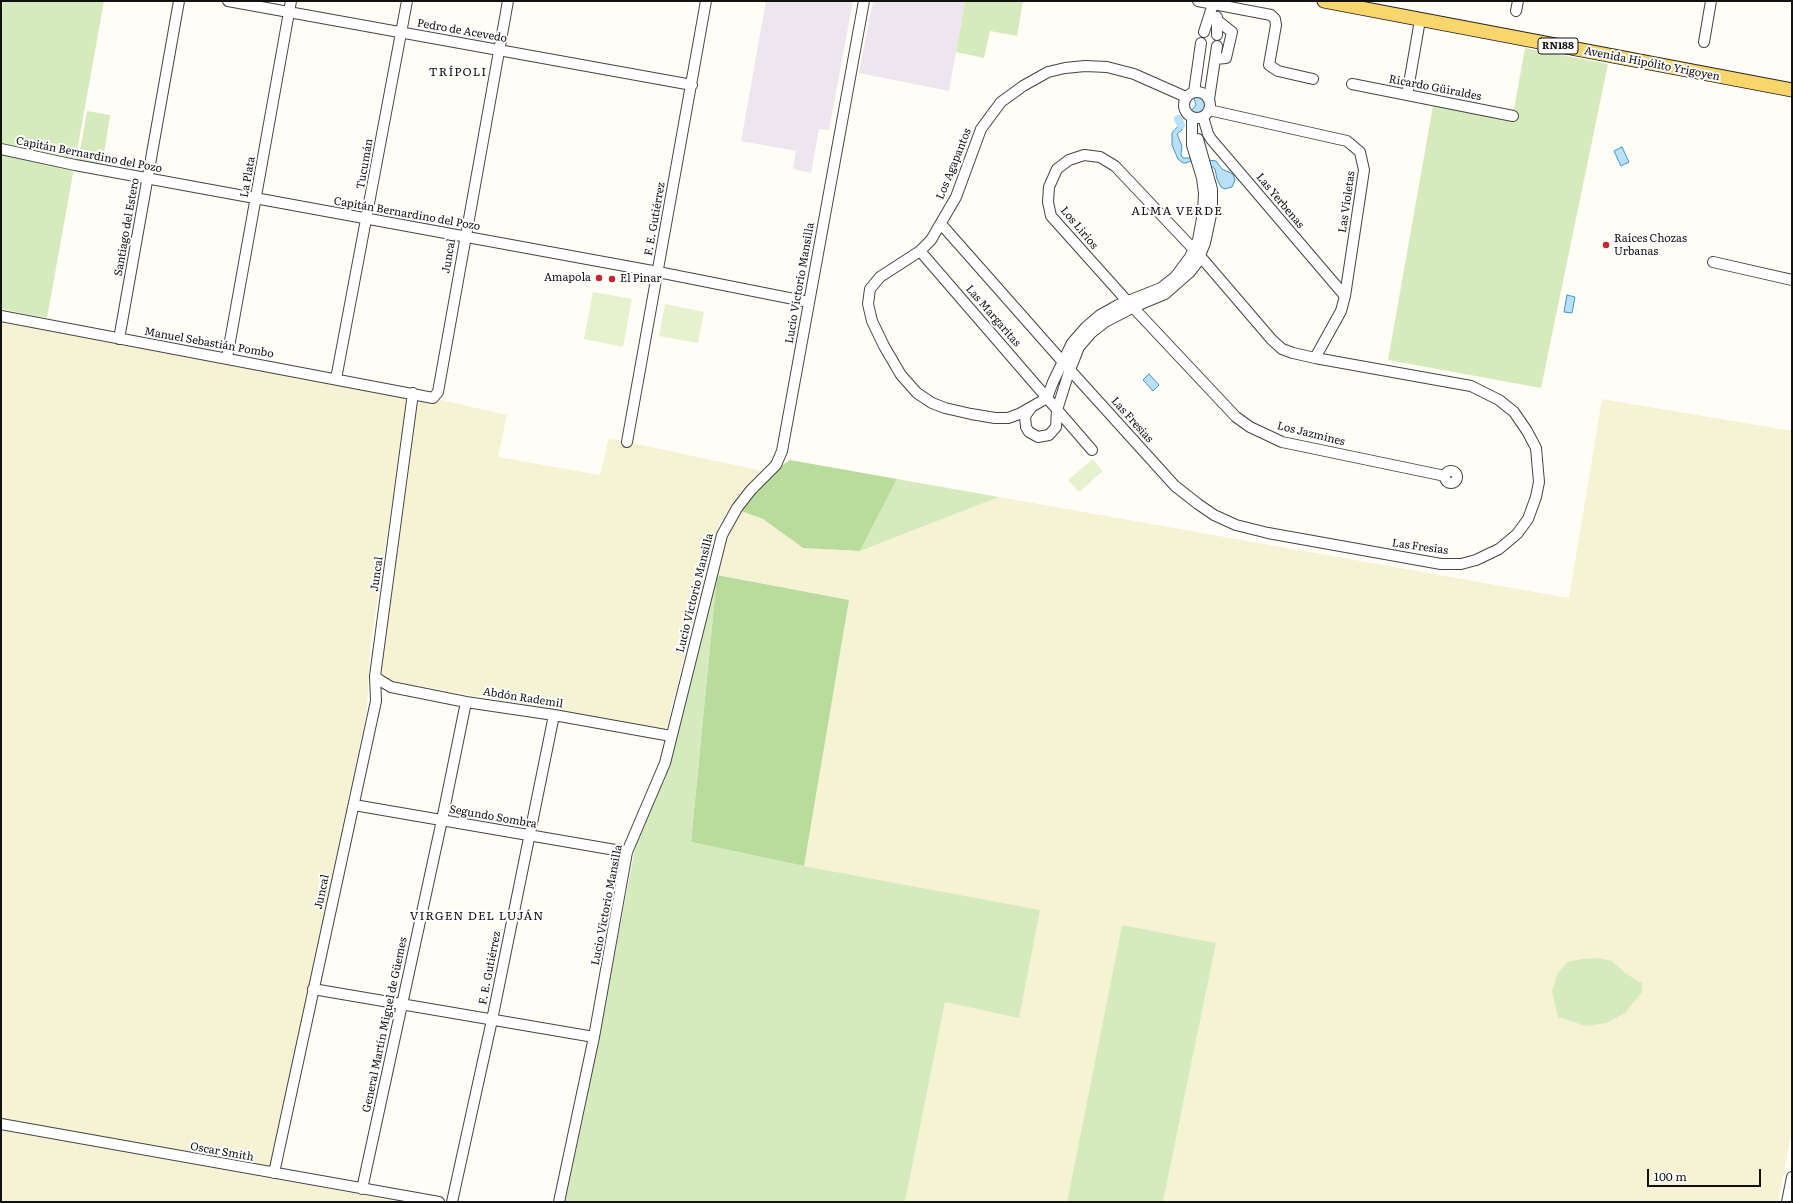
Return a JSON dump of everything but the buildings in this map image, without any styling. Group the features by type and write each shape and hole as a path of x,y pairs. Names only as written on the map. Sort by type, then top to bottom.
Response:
{"main road":[{"name":"Avenida Hipólito Yrigoyen","path":"1324,1 1792,90"}],"street":[{"name":"Santiago del Estero","path":"119,339 179,1"},
{"name":"Pedro de Acevedo","path":"228,1 692,85"},
{"name":"La Plata","path":"227,358 291,1"},
{"name":"Tucumán","path":"336,379 407,1"},
{"name":"Juncal","path":"274,1173 376,701 375,676 413,393 432,398 438,392 508,1"},
{"name":"F. E. Gutiérrez","path":"627,442 706,1"},
{"name":"Lucio Victorio Mansilla","path":"559,1202 594,1037 627,852 665,763 722,535 737,508 776,465 782,451 864,1"},
{"path":"1198,1 1214,2 1271,15 1275,19 1276,25 1268,63 1271,67 1278,71 1313,78"},
{"path":"1704,42 1712,1"},
{"path":"1214,2 1218,21 1217,35"},
{"path":"1204,32 1214,2"},
{"path":"1407,94 1420,20"},
{"path":"1215,59 1226,58 1232,32 1218,21"},
{"path":"1200,116 1188,115 1184,108 1190,94 1201,43"},
{"path":"1057,413 1047,398 1072,343 1100,314 1165,294 1190,272 1197,253 1205,243 1212,210 1212,189 1198,142 1200,116 1209,99 1216,46"},
{"name":"Los Agapantos","path":"1047,398 1008,418 996,418 945,408 932,403 918,393 901,375 872,321 868,304 870,290 880,277 920,250 931,240 942,224 956,197 981,129 1001,102 1023,86 1048,72 1065,68 1085,66 1107,67 1134,74 1190,94"},
{"name":"Ricardo Güiraldes","path":"1352,84 1513,116"},
{"path":"1190,94 1201,92 1209,99"},
{"name":"Las Violetas","path":"1200,116 1347,141 1360,152 1364,170 1346,296 1341,312 1315,358"},
{"name":"Las Yerbenas","path":"1200,116 1211,138 1346,296"},
{"name":"Capitán Bernardino del Pozo","path":"1,150 148,179 658,272 809,302"},
{"name":"Los Lirios","path":"1131,304 1051,216 1048,202 1049,187 1057,169 1069,160 1084,155 1100,157 1116,166 1197,253"},
{"name":"Las Margaritas","path":"942,224 1063,361"},
{"name":"Las Margaritas","path":"920,250 1047,398"},
{"name":"Las Fresias","path":"1063,361 1175,486 1198,504 1236,525 1268,533 1441,564 1461,564 1476,560 1499,549 1517,534 1528,519 1536,497 1539,476 1536,448 1514,412 1499,400 1471,386 1293,353 1277,344 1197,253"},
{"path":"1713,262 1792,280"},
{"path":"1092,450 1057,413 1048,406 1033,406 1025,416 1026,427 1029,432 1038,437 1044,437 1053,432 1057,422 1057,413 1070,370 1079,347 1091,333 1131,304"},
{"name":"Los Jazmines","path":"1131,304 1236,417 1250,427 1282,442 1445,476"},
{"name":"Manuel Sebastián Pombo","path":"1,316 413,393"},
{"name":"Abdón Rademil","path":"375,676 381,682 391,687 466,702 554,715 671,736"},
{"name":"General Martín Miguel de Güemes","path":"362,1189 466,702"},
{"name":"F. E. Gutiérrez","path":"452,1202 492,1020 554,715"},
{"name":"Segundo Sombra","path":"354,805 627,852"},
{"path":"313,989 594,1037"},
{"name":"Oscar Smith","path":"1,1124 439,1202"},
{"path":"1787,1202 1792,1177"}],"shaded area":[{"path":"766,1 853,1 829,130 819,129 811,173 793,169 796,151 741,141"},
{"path":"873,1 965,1 949,91 859,73"},
{"path":"1,319 408,396 370,650 367,710 271,1167 1,1120"},
{"path":"426,398 437,399 507,415 498,457 600,475 609,438 763,471 732,505 719,524 711,550 666,730 392,681 382,676 378,669 415,406"},
{"path":"1602,399 1792,431 1792,1131 1778,1202 1163,1202 1216,943 1122,925 1067,1202 905,1202 945,1002 1040,911 804,866 849,600 718,575 727,535 741,511 763,519 803,548 860,551 999,497 1569,598","holes":["1612,961 1625,973 1642,983 1558,1017"]},
{"path":"1,1129 252,1175 401,1202 1,1202"}],"green space":[{"path":"1,1 104,1 47,318 1,309"},
{"path":"965,1 1023,1 1017,36 990,31 984,58 956,52"},
{"path":"1525,48 1608,64 1541,388 1388,360 1434,100 1513,115"},
{"path":"87,111 110,115 102,167 78,163"},
{"path":"593,292 632,299 623,347 584,339"},
{"path":"665,304 704,312 698,343 659,336"},
{"path":"1093,459 1103,471 1079,492 1068,480"},
{"path":"790,460 897,479 860,551 803,548 763,519 741,511 775,470"},
{"path":"897,479 999,497 860,551"},
{"path":"717,575 691,842 804,866 1040,910 1019,1018 945,1002 905,1202 565,1202 584,1114 637,838 672,757"},
{"path":"717,575 849,600 804,866 691,842"},
{"path":"1122,925 1216,943 1163,1202 1067,1202"},
{"path":"1598,958 1612,961 1625,973 1642,983 1642,992 1625,1013 1606,1023 1586,1026 1558,1017 1552,991 1558,973 1567,962"}],"water":[{"path":"1193,95 1201,96 1205,103 1204,109 1197,114 1190,112 1196,105"},
{"path":"1179,125 1182,125 1182,130 1177,134 1182,146 1181,155 1183,158 1190,158 1191,161 1186,163 1183,163 1178,159 1172,145 1172,133"},
{"path":"1622,147 1629,162 1621,166 1614,151"},
{"path":"1208,160 1216,161 1222,169 1233,174 1235,180 1232,187 1225,189 1221,187 1217,179 1215,169 1210,165"},
{"path":"1567,295 1575,297 1572,313 1564,312"},
{"path":"1149,374 1159,385 1153,391 1143,380"}],"waterway":[{"path":"1178,119 1181,125"}],"place":[{"name":"Raíces Chozas Urbanas","path":"1606,245"},
{"name":"Amapola","path":"599,278"},
{"name":"El Pinar","path":"612,279"}],"district":[{"name":"TRÍPOLI","path":"458,72"},
{"name":"ALMA VERDE","path":"1177,211"},
{"name":"VIRGEN DEL LUJÁN","path":"477,916"}]}
